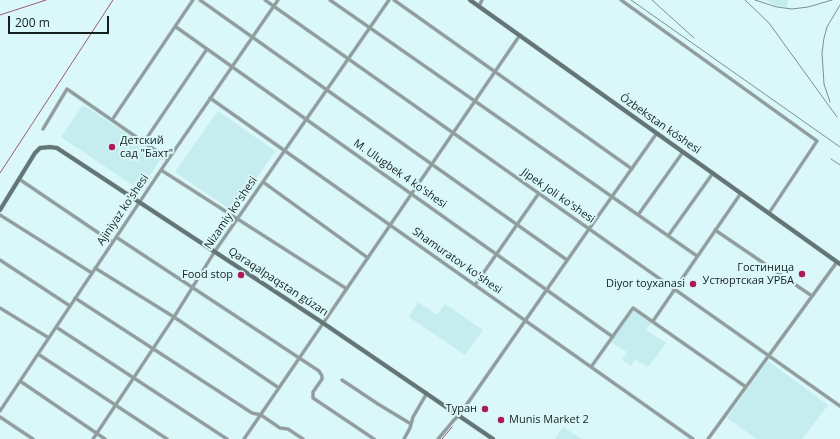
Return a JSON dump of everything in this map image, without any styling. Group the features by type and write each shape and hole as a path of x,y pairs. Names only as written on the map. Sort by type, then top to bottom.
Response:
{"street":[{"path":"112,120 193,0"},
{"path":"200,0 568,260"},
{"name":"Jipek Joli ko'shesi","path":"265,0 840,406"},
{"name":"Ajiniyaz ko'shesi","path":"0,411 168,159 278,0"},
{"path":"330,0 697,256"},
{"name":"Nizamiy ko'shesi","path":"93,439 174,317 215,251 389,0"},
{"path":"394,0 632,169"},
{"name":"Ózbekstan kóshesi","path":"470,0 838,263"},
{"path":"479,6 482,0"},
{"path":"621,0 817,141 769,213"},
{"name":"M. Ulugbek 4 ko'shesi","path":"176,27 613,337"},
{"path":"244,439 520,35"},
{"path":"144,142 207,49"},
{"path":"43,129 67,89 168,159"},
{"name":"Shamuratov ko'shesi","path":"210,98 693,439"},
{"path":"438,439 459,415 657,133"},
{"name":"Qaraqalpaqstan gúzarı","path":"19,179 35,153 40,148 57,148 323,322 493,439"},
{"path":"638,215 683,152"},
{"path":"161,170 347,289"},
{"path":"668,236 713,173"},
{"path":"0,210 19,179 112,242"},
{"path":"263,182 368,258"},
{"path":"475,285 539,193"},
{"path":"653,321 741,193"},
{"path":"0,215 92,273"},
{"path":"715,230 812,296"},
{"path":"116,237 192,289 321,373 322,379 313,394 313,398 374,439"},
{"path":"0,260 70,306"},
{"path":"708,439 812,296 838,263"},
{"path":"95,268 174,317 279,388"},
{"path":"75,298 252,413 261,415 280,428 288,429 303,439"},
{"path":"0,308 48,338"},
{"path":"592,367 633,308 746,387"},
{"path":"56,327 227,439"},
{"path":"38,354 167,439"},
{"path":"342,380 411,424"},
{"path":"20,381 105,439"},
{"path":"404,439 413,417 427,393"},
{"path":"0,417 33,439"}],"shaded area":[{"path":"765,0 788,0 787,7 778,6"},
{"name":"Детский сад \"Бахт\"","path":"83,105 162,157 140,190 61,137"},
{"path":"218,111 275,151 234,212 175,172"},
{"path":"418,302 437,315 445,304 483,330 465,355 409,317"},
{"path":"633,311 651,323 646,330 666,343 648,367 635,359 631,366 622,360 627,352 611,342"},
{"path":"768,361 828,405 802,439 757,439 727,418"},
{"path":"563,427 582,439 555,439"}],"waterway":[{"path":"0,15 46,0"},
{"path":"0,173 113,0"},
{"path":"442,439 452,427"}],"railway":[{"path":"631,0 840,147"},
{"path":"652,0 694,38"},
{"path":"745,0 769,23 837,117"},
{"path":"755,0 777,7 792,9 808,7 832,0"},
{"path":"830,102 824,84 822,53 827,27 840,5"},
{"path":"831,159 840,165"}],"place":[{"name":"Детский сад \"Бахт\"","path":"112,147"},
{"name":"Гостиница Устюртская УРБА","path":"802,274"},
{"name":"Food stop","path":"241,275"},
{"name":"Diyor toyxanasi","path":"693,284"},
{"name":"Туран","path":"485,409"},
{"name":"Munis Market 2","path":"501,420"}]}
